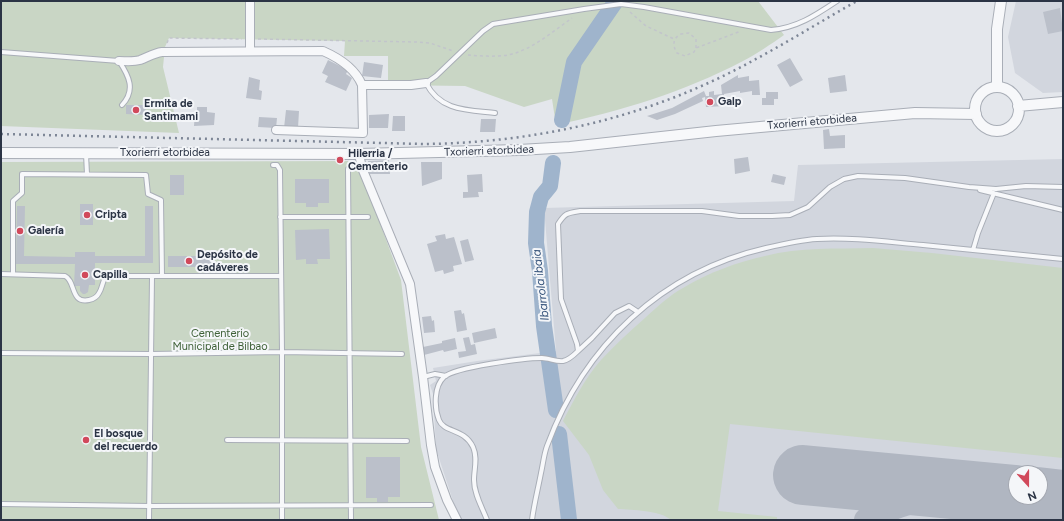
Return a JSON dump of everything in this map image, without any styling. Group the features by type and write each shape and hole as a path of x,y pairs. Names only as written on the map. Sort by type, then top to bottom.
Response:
{"street":[{"path":"997,87 997,29 1001,1"},
{"path":"250,4 250,51"},
{"path":"119,61 138,61 147,58 153,53 162,52 323,51 347,65 359,78 362,85 363,133 276,130"},
{"path":"362,85 411,85 426,83"},
{"path":"991,88 1003,88 1014,95 1018,106 1016,120 1011,126 1004,129 990,130 978,121 976,114 977,101 980,95 991,88"},
{"path":"1018,106 1063,102"},
{"name":"Txorierri etorbidea","path":"1,153 359,154 464,152 570,147 915,113 976,114"},
{"path":"359,154 362,168 410,284 424,377 431,445 435,467 447,500 457,520"}],"lane":[{"path":"495,113 451,107 442,102 430,91 426,83 436,76 493,24 621,4 771,30 792,27 810,19 837,1"},
{"path":"1,52 119,61 128,78 130,89 130,94 122,105"},
{"path":"86,153 87,174"},
{"path":"274,165 277,165 280,170 282,520"},
{"path":"348,169 351,520"},
{"path":"13,274 13,201 22,193 22,174 87,174 146,175 148,194 161,200 162,276"},
{"path":"578,351 578,344 562,299 558,224 564,216 572,212 702,211 740,216 790,215 808,207 830,188 844,179 858,176 905,178 969,187 1063,210"},
{"path":"969,187 1063,187"},
{"path":"973,250 994,193"},
{"path":"280,217 368,217"},
{"path":"532,520 547,447 564,408 580,378 601,349 638,312 669,288 702,269 741,253 785,243 816,239 856,240 1063,259"},
{"path":"1,274 65,276 70,280 76,296 84,301 97,297 101,291 105,278 109,276 280,276"},
{"path":"149,520 152,277"},
{"path":"487,520 477,497 474,480 476,461 473,448 467,437 444,427 438,418 436,388 439,382 457,370 510,361 542,358 564,361 571,357 592,338 614,313 629,306 638,312"},
{"path":"1,353 151,354 282,352 402,354"},
{"path":"424,377 435,374 446,376"},
{"path":"227,440 406,441"},
{"path":"1,504 149,506 431,505"}],"path":[{"path":"621,4 646,26 674,40"},
{"path":"162,52 169,38 417,42 430,43 459,54 481,56 508,55 533,45 584,9"},
{"path":"696,48 752,27"},
{"path":"681,34 689,34 696,39 696,48 690,55 681,55 674,49 674,40 681,34"}],"shaded area":[{"path":"1016,1 1063,1 1063,92 1043,93 1015,73 1008,37"},
{"path":"1063,159 1063,520 462,520 454,504 436,449 433,394 430,385 436,381 433,368 556,351 544,208 794,201 798,165"}],"green space":[{"path":"1,1 758,1 784,35 748,58 698,82 628,107 556,125 552,99 524,107 465,86 388,85 388,56 344,56 345,41 169,38 165,47 163,67 179,133 1,126"},
{"name":"Cementerio Municipal de Bilbao","path":"357,161 401,280 421,447 439,520 1,520 1,162"},
{"path":"873,248 932,253 1063,268 1063,458 730,424 718,511 777,517 777,520 671,520 653,512 618,509 603,490 589,455 563,421 585,382 606,354 673,294 702,278 733,265 754,258 792,251"}],"building":[{"path":"1060,8 1063,31 1048,34 1043,12"},
{"path":"790,58 803,80 790,87 777,65"},
{"path":"328,60 348,70 346,74 352,78 346,91 325,82 328,76 322,73"},
{"path":"364,62 383,65 381,78 362,76"},
{"path":"738,75 738,78 749,76 749,81 759,80 760,95 752,95 752,91 740,93 740,91 724,94 725,106 706,107 705,97 702,98 703,101 675,114 657,120 647,116 672,108 704,91 706,96 709,96 709,92 714,91 714,95 722,94 721,85"},
{"path":"845,75 847,91 830,93 828,78"},
{"path":"249,77 260,80 259,90 262,91 261,100 246,98"},
{"path":"766,92 778,92 778,99 774,99 774,105 762,105 762,98 766,98"},
{"name":"Ermita de Santimami","path":"126,105 146,105 145,115 126,114"},
{"path":"197,107 207,107 207,112 215,113 214,125 194,126"},
{"path":"286,110 299,111 298,128 284,128"},
{"path":"389,114 388,128 369,128 369,115"},
{"path":"393,116 405,116 405,131 392,131"},
{"path":"259,117 277,118 276,128 258,127"},
{"path":"481,119 496,119 495,132 480,132"},
{"path":"829,129 830,136 845,135 845,148 824,149 823,130"},
{"path":"748,157 750,171 735,174 734,159"},
{"path":"389,160 390,174 368,174 368,161"},
{"path":"421,162 442,162 442,179 422,186"},
{"path":"482,174 483,192 478,192 479,197 463,198 463,192 468,192 467,175"},
{"path":"773,174 786,177 784,185 771,182"},
{"path":"170,175 184,175 184,195 170,195"},
{"path":"295,179 329,179 329,203 318,203 318,207 306,207 306,203 295,203"},
{"name":"Cripta","path":"80,204 93,204 93,225 80,225"},
{"path":"17,206 25,206 24,256 75,257 75,252 95,252 95,256 145,256 145,206 153,206 153,263 95,263 95,285 89,285 88,292 83,294 80,291 80,286 74,286 75,264 16,264"},
{"path":"329,229 330,259 317,259 318,264 306,264 306,259 296,260 295,230"},
{"path":"445,234 446,239 454,237 462,264 453,266 454,271 444,274 443,270 435,272 427,244 437,241 435,236"},
{"path":"468,239 474,260 465,262 460,241"},
{"name":"Depósito de cadáveres","path":"168,256 211,256 211,267 168,267"},
{"path":"461,310 462,314 464,313 467,330 457,332 454,311"},
{"path":"431,316 432,321 434,320 435,332 424,333 422,317"},
{"path":"495,328 497,338 474,343 472,333"},
{"path":"469,337 471,345 475,344 477,354 459,358 458,352 466,351 463,338"},
{"path":"455,338 457,349 444,352 443,350 424,355 423,347 442,343 442,341"},
{"path":"366,457 400,457 400,497 388,497 388,502 377,502 377,498 366,498"}],"waterway":[{"name":"Ibarrola ibaia","path":"562,120 574,62 616,1"},
{"name":"Ibarrola ibaia","path":"553,163 550,186 541,197 537,212 536,243 540,271 544,326 556,410"},
{"name":"Ibarrola ibaia","path":"559,434 569,520"}],"taxiway":[{"path":"866,520 900,505 916,501 948,496 1002,494"},
{"path":"986,520 1063,514"}],"runway":[{"path":"803,475 1008,494"},
{"path":"1048,498 1063,500"}],"railway":[{"path":"1,134 424,144 462,143 538,134 612,118 648,107 684,93 719,78 754,60 857,1"}],"place":[{"name":"Galp","path":"710,102"},
{"name":"Ermita de Santimami","path":"136,110"},
{"name":"Hilerria / Cementerio","path":"340,160"},
{"name":"Cripta","path":"87,215"},
{"name":"Galería","path":"20,231"},
{"name":"Depósito de cadáveres","path":"189,261"},
{"name":"Capilla","path":"85,275"},
{"name":"El bosque del recuerdo","path":"86,440"}]}
